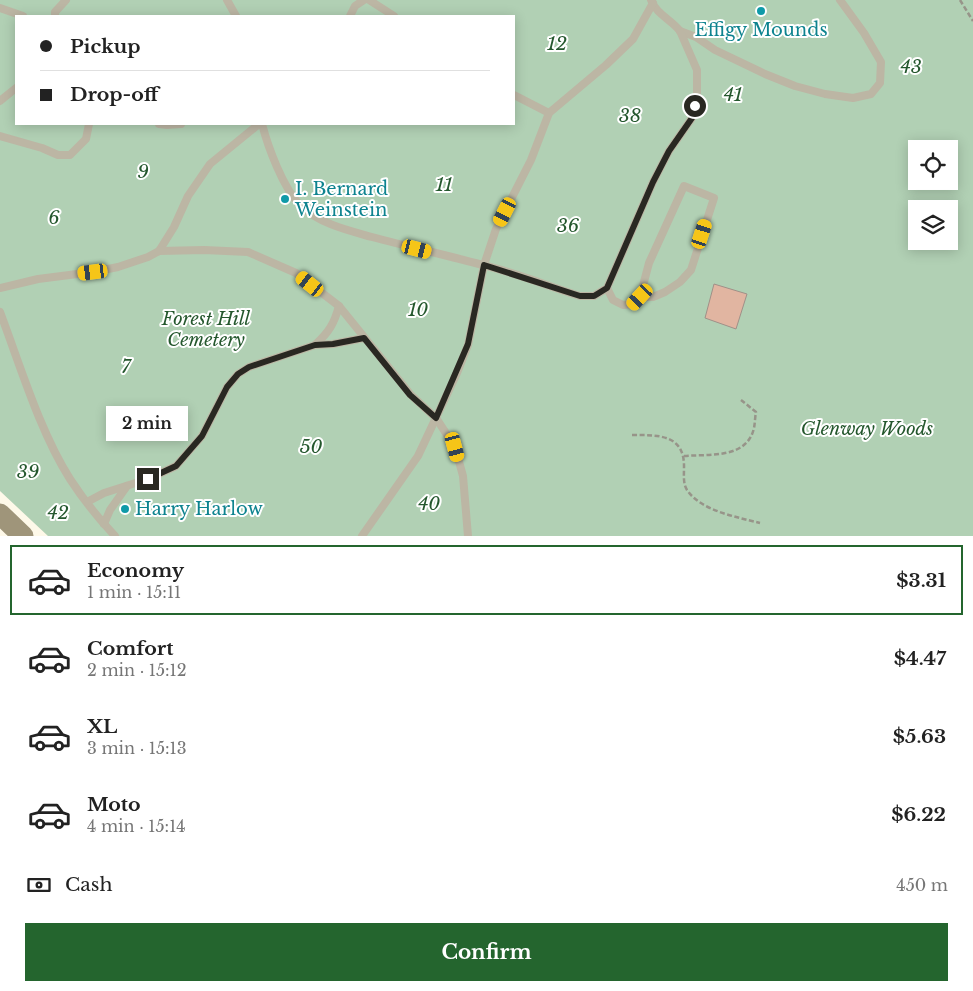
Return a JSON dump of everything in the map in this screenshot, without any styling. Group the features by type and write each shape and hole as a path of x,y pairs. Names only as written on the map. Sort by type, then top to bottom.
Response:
{"main road":[{"path":"0,514 23,536"}],"lane":[{"path":"55,15 55,12 66,0"},
{"path":"227,0 235,15"},
{"path":"350,15 355,6 364,0"},
{"path":"369,0 392,15"},
{"path":"680,31 696,37 715,50 765,74 796,86 826,94 853,98 871,94 880,83 881,62 840,0"},
{"path":"261,125 268,146 288,189 299,204 311,214 332,224 400,245 484,265 580,296 594,296 607,288 653,182 669,151 692,118 698,94 697,70 680,31 654,7 652,2"},
{"path":"362,536 418,456 436,418 468,344 484,265 496,230 531,160 549,113 606,65 633,39 652,2"},
{"path":"0,8 20,15"},
{"path":"0,101 15,89"},
{"path":"515,96 549,113"},
{"path":"0,136 42,148 58,155 70,155 86,139 89,125"},
{"path":"159,251 174,227 188,196 210,164 260,125"},
{"path":"607,288 613,300 623,305 633,304 640,297 649,263 684,186 714,198 690,270 680,282 665,292 653,297 640,297"},
{"path":"0,288 38,279 118,267 148,257 159,251 204,250 248,252 296,273 339,306 410,395 436,418 455,447 463,476 468,536"},
{"path":"315,345 327,333 334,322 339,306"},
{"path":"0,312 50,441 70,478 104,524 116,536"},
{"path":"87,502 104,493 148,479 176,466 202,436 227,387 238,374 249,367 315,345 333,344 364,338"},
{"path":"104,524 110,510 127,486"}],"path":[{"path":"960,0 973,21"},
{"path":"684,456 728,452 738,450 746,444 754,428 756,412 741,400"},
{"path":"632,435 668,438 675,442 682,449 685,485 690,494 712,510 760,523"}],"green space":[{"name":"Forest Hill Cemetery","path":"0,0 973,0 973,536 48,536 0,491"}],"building":[{"path":"714,284 747,294 736,329 705,318"}],"place":[{"name":"Effigy Mounds","path":"761,11"},
{"name":"I. Bernard Weinstein","path":"285,199"},
{"name":"Harry Harlow","path":"125,509"}],"route":[{"path":"148,479 176,466 202,436 227,387 238,374 249,367 315,345 333,344 364,338 410,395 436,418 468,344 484,265 580,296 594,296 607,288 653,182 669,151 692,118 695,106"}],"park label":[{"name":"12","path":"557,44"},
{"name":"43","path":"911,67"},
{"name":"41","path":"733,95"},
{"name":"38","path":"630,116"},
{"name":"9","path":"143,172"},
{"name":"11","path":"444,185"},
{"name":"6","path":"54,218"},
{"name":"36","path":"568,226"},
{"name":"10","path":"418,310"},
{"name":"7","path":"126,367"},
{"name":"Glenway Woods","path":"867,429"},
{"name":"50","path":"311,447"},
{"name":"39","path":"28,472"},
{"name":"40","path":"429,504"},
{"name":"42","path":"58,513"}]}
